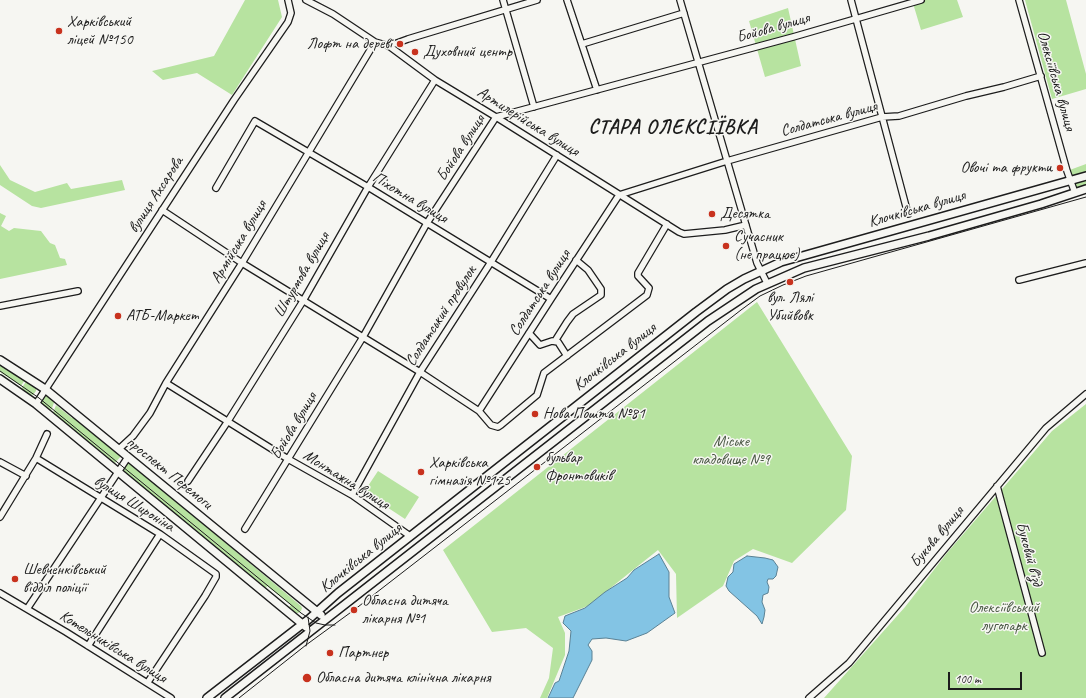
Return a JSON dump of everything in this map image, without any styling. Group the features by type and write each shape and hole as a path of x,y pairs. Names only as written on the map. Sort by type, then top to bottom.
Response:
{"main road":[{"name":"Клочківська вулиця","path":"207,698 317,612 338,593 410,536 727,289 760,271 781,262 1086,176"},
{"name":"Клочківська вулиця","path":"225,698 708,321 742,297 767,283 804,268 928,236 1041,204 1086,189"},
{"name":"проспект Перемоги","path":"0,360 45,389 325,619"},
{"name":"проспект Перемоги","path":"0,379 36,404 303,623 310,631"}],"street":[{"name":"вулиця Ахсарова","path":"36,404 234,100 288,22 291,13 288,0"},
{"name":"Артилерійська вулиця","path":"306,0 333,14 375,42 389,46 435,80 684,234 725,230 746,225"},
{"path":"503,0 534,107"},
{"path":"389,46 537,0"},
{"path":"567,0 597,90"},
{"path":"680,0 757,263 767,283"},
{"path":"851,0 908,214"},
{"name":"Бойова вулиця","path":"245,529 363,337 427,223 496,117 699,63 921,0"},
{"name":"Олексіївська вулиця","path":"1019,0 1075,193"},
{"path":"582,44 684,13"},
{"name":"Армійська вулиця","path":"119,449 129,441 142,425 166,383 242,263 375,42"},
{"name":"Солдатська вулиця","path":"479,411 550,299 619,195 727,160 882,117 899,116 966,96 1004,88 1041,76"},
{"name":"Штурмова вулиця","path":"188,481 228,421 303,301 368,187 435,80"},
{"name":"Піхотна вулиця","path":"216,188 255,121 368,187 550,299"},
{"name":"Солдатський провулок","path":"352,495 420,372 491,262 557,155"},
{"path":"162,210 242,263 420,372 479,411 491,425 498,427 537,395 544,373 647,295 649,288 638,276 638,273 667,224"},
{"path":"529,333 540,345 555,341 573,314 601,295 601,289 588,270 576,260"},
{"path":"1019,280 1086,263"},
{"path":"0,306 78,291"},
{"path":"555,341 558,342 567,356"},
{"name":"Монтажна вулиця","path":"166,383 288,459 352,495 410,536"},
{"name":"Букова вулиця","path":"809,698 849,663 1046,428 1086,394"},
{"path":"0,517 26,476 47,434"},
{"path":"27,609 128,457"},
{"name":"вулиця Широніна","path":"36,458 160,534 216,574 216,577 205,596 148,682"},
{"path":"0,462 26,476"},
{"name":"Буковий в'їзд","path":"997,486 1042,653"},
{"path":"88,646 160,534"},
{"name":"Котельниківська вулиця","path":"0,593 148,682 171,698"}],"green space":[{"path":"245,0 278,0 282,17 232,95 197,73 163,80 152,71 214,56"},
{"path":"912,0 957,0 963,17 921,30"},
{"path":"1025,0 1066,0 1086,74 1086,89 1052,99"},
{"path":"788,8 801,66 765,77 749,21"},
{"path":"1086,164 1086,189 1075,193 1067,171"},
{"path":"0,165 10,180 35,192 67,183 71,189 122,180 125,190 41,208 32,206 0,185"},
{"path":"0,213 6,216 1,226 9,231 14,228 41,231 50,243 55,245 60,258 65,259 67,265 0,279"},
{"name":"Міське кладовище №9","path":"757,302 852,456 846,510 792,563 753,549 734,561 723,586 677,618 676,574 658,550 588,606 558,617 565,633 565,655 547,698 540,698 549,678 553,648 526,628 492,632 443,550"},
{"path":"0,361 26,378 21,386 0,372"},
{"path":"27,380 36,387 36,391 33,395 28,394 21,389"},
{"path":"46,395 55,400 51,411 41,404 42,399"},
{"name":"Олексіївський лугопарк","path":"1086,404 1086,698 824,698 905,607 947,553 1052,431"},
{"path":"56,405 72,418 75,416 121,456 115,463 53,413"},
{"path":"128,461 301,606 301,611 296,613 289,607 291,605 267,586 266,588 122,470"},
{"path":"378,471 419,497 405,519 364,492"}],"water":[{"path":"659,554 669,572 669,597 675,613 647,633 626,641 606,638 592,639 588,645 592,651 592,660 573,698 548,698 555,683 559,681 569,651 571,631 563,623 565,616 585,608 605,592 627,578 634,570"},
{"path":"747,556 773,560 778,567 776,576 773,579 768,579 768,593 763,595 762,602 765,610 762,624 757,616 729,591 726,586 728,577 733,572 734,564"}],"tram line":[{"path":"239,698 760,296 806,276 1086,197"},
{"path":"0,371 39,398 301,613 316,623 335,625"},
{"path":"306,646 310,631 308,617"}],"place":[{"name":"Харківський ліцей №150","path":"59,31"},
{"name":"Лофт на дереві","path":"400,44"},
{"name":"Духовний центр","path":"415,52"},
{"name":"Овочі та фрукти","path":"1060,168"},
{"name":"Десятка","path":"712,214"},
{"name":"Сучасник (не працює)","path":"726,246"},
{"name":"вул. Лялі Убийвовк","path":"790,282"},
{"name":"АТБ-Маркет","path":"118,316"},
{"name":"Нова Пошта №81","path":"535,414"},
{"name":"бульвар Фронтовиків","path":"537,467"},
{"name":"Харківська гімназія №125","path":"421,472"},
{"name":"Шевченківський відділ поліції","path":"15,579"},
{"name":"Обласна дитяча лікарня №1","path":"354,610"},
{"name":"Партнер","path":"330,653"},
{"name":"Обласна дитяча клінічна лікарня","path":"307,678"}],"district":[{"name":"СТАРА ОЛЕКСІЇВКА","path":"673,128"}]}
